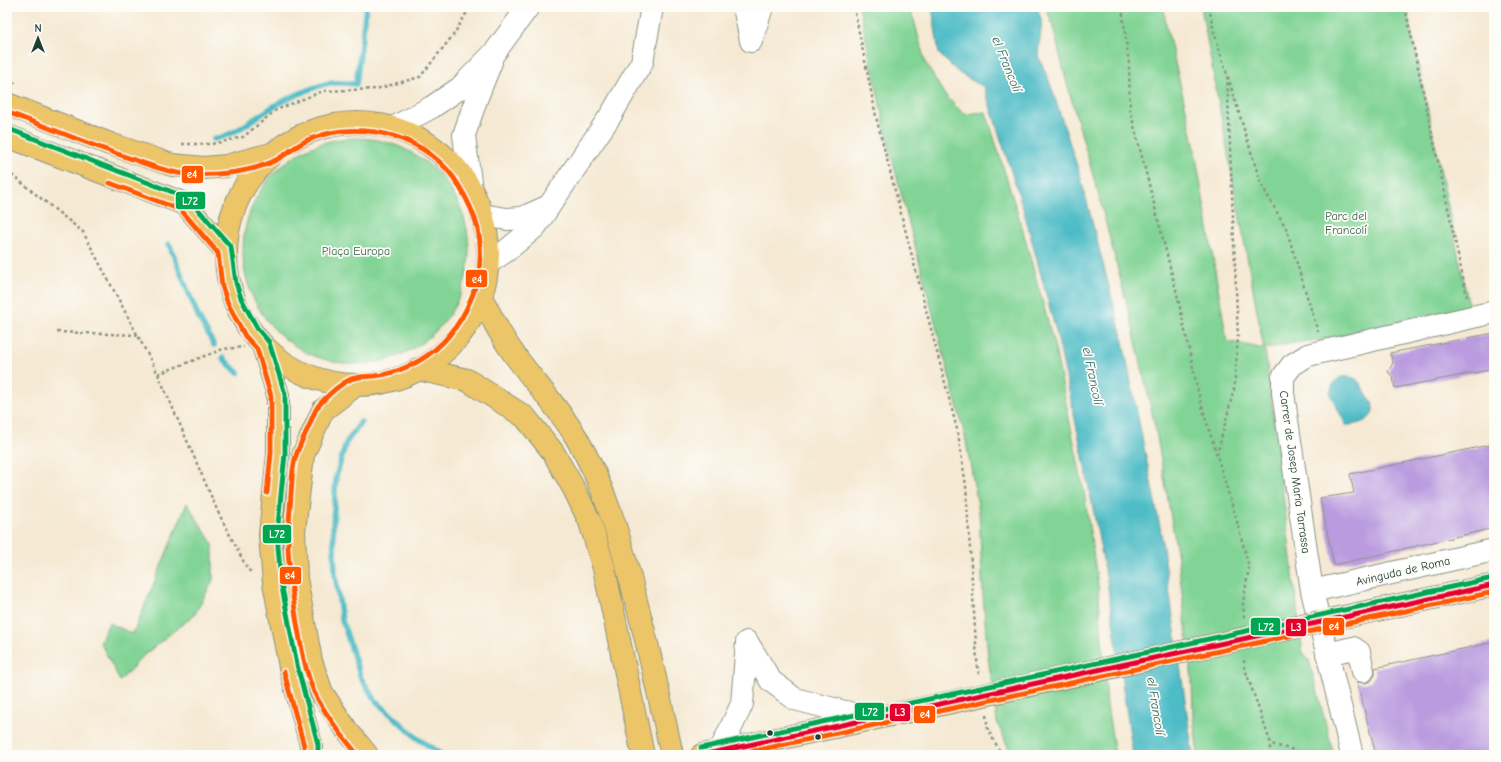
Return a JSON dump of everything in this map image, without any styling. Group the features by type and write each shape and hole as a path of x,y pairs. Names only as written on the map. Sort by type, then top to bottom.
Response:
{"main road":[{"path":"7,104 110,144 172,165 204,168 226,166 271,154"},
{"path":"353,123 375,124 393,128 415,137 432,147 447,159 471,190 482,215 486,231 488,263 481,297 473,315 462,332 450,346 435,359 418,369 398,378 356,385 335,383 315,378 296,370 278,359 263,345 251,332 234,301 226,268 226,250 228,228 234,208 252,176 271,154 289,142 309,132 331,126 353,123"},
{"path":"7,136 185,204 226,250"},
{"path":"481,297 509,347 547,395 576,437 594,472 611,512 627,564 650,654 672,755"},
{"path":"263,345 278,395 278,453 270,535 274,583 290,667 311,745 311,755"},
{"path":"418,369 467,380 525,417 553,452 571,482 590,522 604,568 643,755"},
{"path":"356,385 323,410 303,455 294,531 296,578 311,661 322,693 346,729 367,755"},
{"path":"711,753 1494,585"}],"street":[{"path":"471,190 464,135 468,93 528,7"},
{"path":"488,263 506,251 535,226 611,115 642,62 652,7"},
{"path":"744,7 751,41 762,7"},
{"path":"393,128 432,107 468,93"},
{"path":"482,215 508,219 522,218 550,205"},
{"name":"Carrer de Josep Maria Tarrassa","path":"1352,755 1312,591 1283,393 1283,377 1292,365 1308,355 1494,312"},
{"name":"Avinguda de Roma","path":"1312,591 1494,550"},
{"path":"1424,600 1494,595"},
{"path":"711,753 742,704 747,642 771,681 795,699 872,719"},
{"path":"1327,654 1353,648 1359,652 1363,671"}],"path":[{"path":"177,144 212,144 243,137 276,110 323,91 376,89 420,77 454,34 470,7"},
{"path":"854,7 877,121 958,433 966,486 977,660 980,676"},
{"path":"1122,7 1128,64 1130,110 1177,294 1200,400 1249,567 1243,603 1244,627"},
{"path":"1209,7 1214,32 1260,184 1286,228 1324,351"},
{"path":"1405,7 1467,297"},
{"path":"1217,455 1234,389 1238,338 1227,74"},
{"path":"7,80 22,86"},
{"path":"7,171 83,232 158,374 218,512 248,570 274,583"},
{"path":"57,332 137,335"},
{"path":"158,374 223,349 263,345"},
{"path":"1244,658 1244,666 1271,744 1268,755"},
{"path":"986,714 988,730 1002,755"},
{"path":"1271,744 1312,755"}],"green space":[{"path":"859,7 908,7 914,20 925,62 944,94 964,114 986,112 1023,231 1054,344 1084,492 1098,585 1107,705 1115,755 1015,755 1009,749 997,722 988,657 983,597 979,511 965,436 890,151"},
{"name":"Parc del Francolí","path":"1046,7 1164,7 1165,20 1193,139 1227,341 1264,349 1201,7 1406,7 1469,306 1327,339 1294,343 1265,349 1303,655 1309,660 1334,755 1198,755 1193,716 1192,680 1178,558 1156,431 1132,324 1052,23"},
{"name":"Plaça Europa","path":"345,138 367,138 399,146 409,151 428,163 444,179 461,208 467,229 469,251 467,273 461,294 444,323 428,339 399,356 367,364 345,364 313,356 303,351 284,339 268,323 251,294 243,262 243,240 251,208 256,198 268,179 284,163 313,146"},
{"path":"187,503 213,545 213,580 195,614 144,655 120,681 100,642 109,623 133,634"}],"water":[{"name":"el Francolí","path":"932,7 1037,7 1042,22 1038,55 1050,83 1080,175 1122,337 1160,527 1193,755 1133,755 1107,581 1083,457 1057,335 1023,208 984,87 959,73 939,54"},
{"path":"1341,377 1356,379 1371,400 1373,409 1372,414 1361,423 1346,425 1330,394 1333,383"}],"building":[{"path":"1494,333 1494,369 1395,388 1393,377 1388,372 1393,363 1390,353"},
{"path":"1494,444 1494,528 1334,565 1320,498 1354,493 1350,474"},
{"path":"1494,642 1494,755 1376,755 1357,682 1365,683 1371,681 1375,675 1375,668"}],"waterway":[{"path":"214,139 236,131 273,107 308,90 331,83 356,84 366,7"},
{"path":"169,244 198,316 214,345"},
{"path":"223,358 238,373"},
{"path":"361,422 346,443 336,477 333,525 335,573 342,620 361,678 376,701 417,738 442,755"}],"transit line":[{"name":"e4","path":"7,112 129,158 164,170 185,174 220,174 257,168 278,159 299,145 313,138 333,133 353,131 374,132 395,136 414,144 432,155 447,169 465,196 478,229 480,249 479,270 474,290 456,327 427,356 409,366 383,375 351,379 334,390 316,410 299,446 294,463 288,547 289,566 297,623 304,658 308,675 318,701 334,725 358,755"},
{"name":"L72","path":"9,129 188,198 231,247 236,283 241,298 257,328 269,342 285,394 285,454 277,535 281,582 297,665 318,744 318,755"},
{"name":"e4","path":"110,183 181,210 218,253 222,286 228,304 245,336 257,349 271,396 271,453 267,493"},
{"name":"L72","path":"701,748 1493,578"},
{"name":"L3","path":"702,755 1494,585"},
{"name":"e4","path":"735,755 1494,592"},
{"name":"e4","path":"284,672 304,746 304,755"}]}
